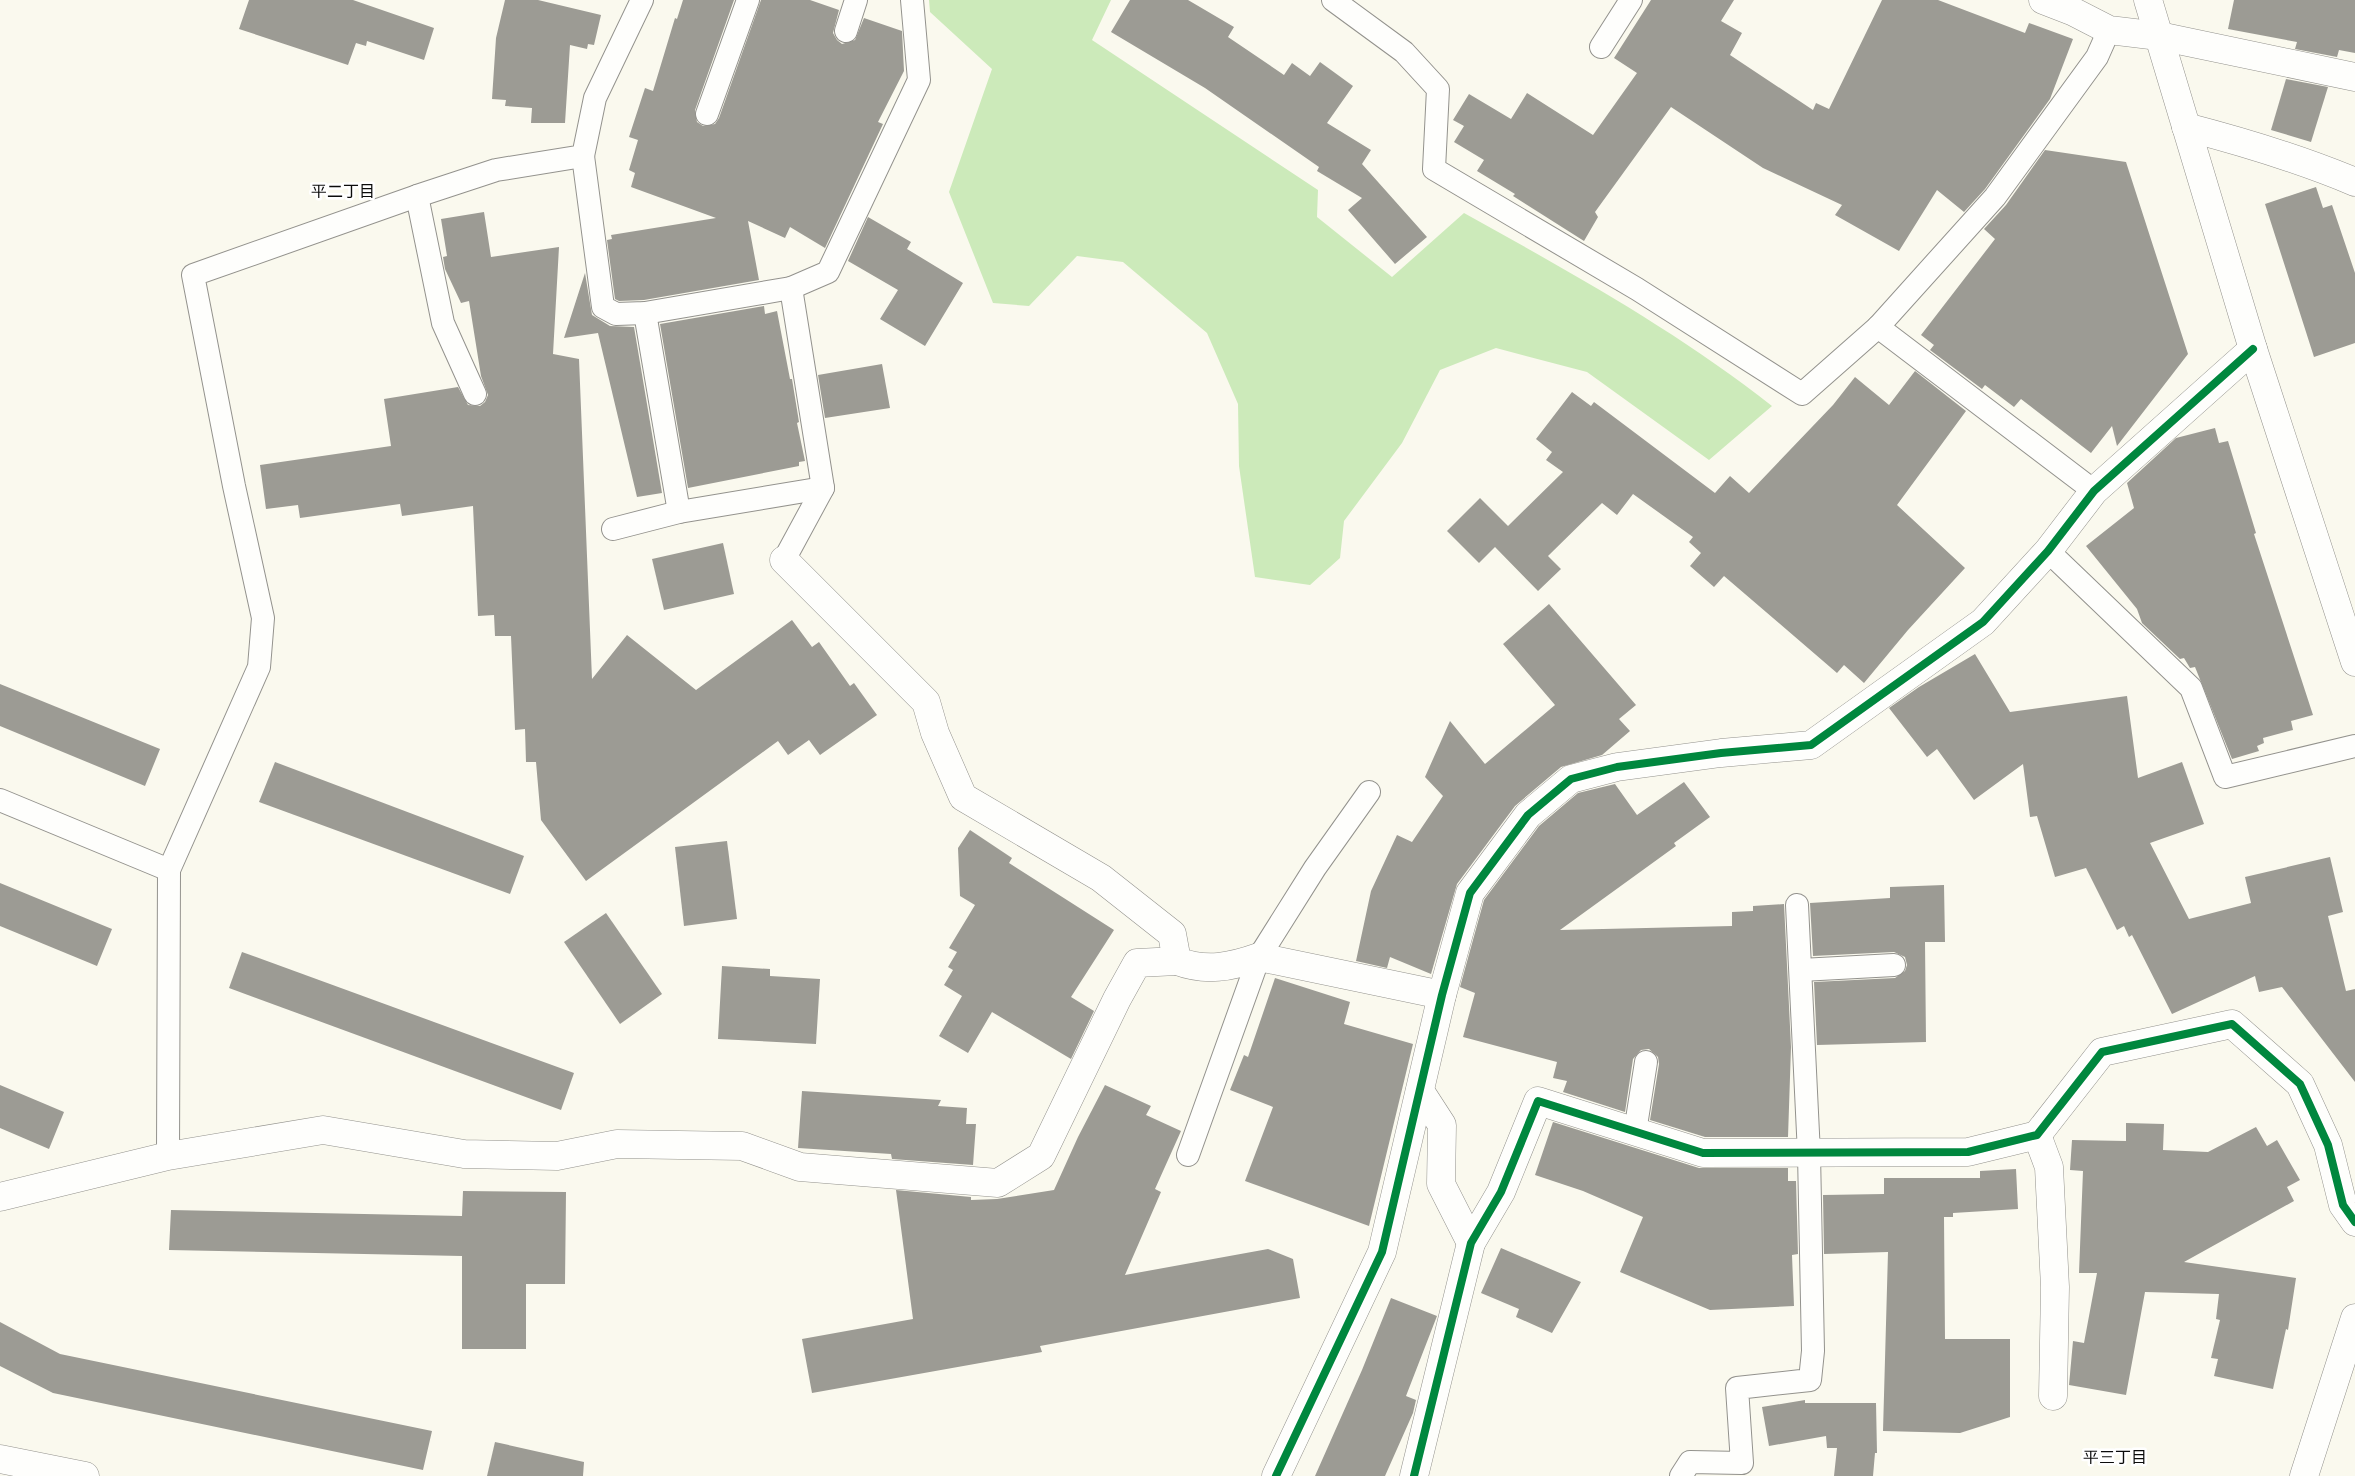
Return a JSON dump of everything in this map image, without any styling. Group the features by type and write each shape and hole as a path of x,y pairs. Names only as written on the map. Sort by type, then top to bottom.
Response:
{"street":[{"path":"2043,0 2074,12 2110,30 2159,36 2355,77"},
{"path":"2148,0 2253,348 2355,662"},
{"path":"2186,127 2250,144 2312,164 2355,182"},
{"path":"1276,1476 1382,1252 1442,995 1470,893 1528,815 1571,779 1617,767 1721,753 1812,745 1983,622 2048,550 2094,491 2253,348"},
{"path":"784,560 926,702 935,733 963,797 1101,878 1172,934 1177,961"},
{"path":"0,1197 168,1156 323,1130 464,1154 557,1156 616,1144 742,1146 800,1167 998,1183 1041,1156 1117,999 1137,963 1177,961 1195,968 1231,967 1259,957 1442,995"},
{"path":"1414,1476 1470,1243 1501,1192 1538,1101 1703,1153 1968,1152 2037,1136 2102,1052 2232,1024 2300,1084 2328,1145 2343,1205 2355,1222"},
{"path":"1420,1091 1442,1125 1441,1184 1470,1243"},
{"path":"2037,1136 2049,1167 2055,1287 2053,1396"},
{"path":"2304,1476 2355,1318"},
{"path":"0,1459 85,1476"}],"lane":[{"path":"642,0 595,98 583,156 603,307 616,314 645,313 791,288 828,272 919,80 912,0"},
{"path":"706,114 748,0"},
{"path":"846,31 856,0"},
{"path":"1333,0 1404,52 1438,89 1434,169 1637,289 1802,394 1878,328 1995,197 2098,57 2110,30"},
{"path":"1601,47 1631,0"},
{"path":"168,1156 169,870 260,667 263,618 234,486 193,275 496,170 583,156"},
{"path":"417,196 443,323 475,394"},
{"path":"784,560 823,488 791,288"},
{"path":"645,313 679,512"},
{"path":"1878,328 2094,491"},
{"path":"613,529 679,512 823,488"},
{"path":"2048,550 2191,688 2225,776 2355,746"},
{"path":"1188,1155 1259,957 1315,868 1369,792"},
{"path":"0,800 169,870"},
{"path":"1681,1476 1690,1462 1742,1464 1736,1388 1810,1380 1814,1351 1809,1154 1797,905"},
{"path":"1801,970 1894,965"},
{"path":"1635,1132 1646,1062"}],"green space":[{"path":"929,0 1111,0 1092,40 1318,190 1317,217 1392,277 1464,213 1583,280 1661,328 1699,352 1772,406 1709,460 1587,372 1496,348 1440,370 1402,443 1344,521 1340,558 1310,585 1255,577 1239,466 1238,404 1207,333 1123,262 1077,256 1029,306 993,303 949,192 992,69 930,12"}],"building":[{"path":"249,0 353,0 434,28 424,60 367,41 366,46 356,43 348,65 239,29"},
{"path":"505,0 538,0 601,15 594,45 588,44 587,49 570,45 565,123 531,123 532,108 505,106 506,100 492,99 496,38"},
{"path":"683,0 734,0 695,110 697,122 703,126 715,124 719,118 761,0 810,0 839,10 833,33 842,44 855,40 864,18 902,31 904,71 878,122 883,124 825,248 790,227 785,238 748,221 759,280 644,300 619,301 615,299 607,240 612,239 611,235 716,218 631,187 635,173 629,170 638,140 629,137 645,88 653,91 675,18 677,19"},
{"path":"1130,0 1188,0 1234,27 1228,37 1284,75 1292,63 1310,76 1320,62 1353,86 1327,123 1371,150 1362,164 1427,237 1395,264 1348,210 1362,198 1317,171 1319,167 1205,88 1111,32"},
{"path":"1651,0 1734,0 1721,21 1742,33 1730,55 1813,110 1816,103 1829,109 1882,0 1938,0 2025,33 2029,23 2073,39 2050,99 1985,189 1964,212 1937,190 1899,251 1835,215 1842,205 1763,168 1671,107 1595,212 1598,217 1584,241 1513,196 1515,194 1477,171 1484,160 1454,142 1464,126 1453,120 1469,94 1511,119 1527,93 1593,135 1637,73 1614,58"},
{"path":"2234,0 2355,0 2355,53 2339,50 2337,57 2295,49 2297,42 2228,29"},
{"path":"2286,79 2328,87 2311,142 2271,130"},
{"path":"2045,150 2126,162 2188,354 2117,446 2112,426 2091,453 2021,399 2014,407 1985,385 1982,389 1930,350 1934,345 1921,335 1995,239 1984,229 2006,205"},
{"path":"2316,187 2323,208 2332,205 2355,273 2355,343 2314,357 2265,204"},
{"path":"484,212 491,257 559,247 553,354 579,359 592,679 627,635 696,690 792,620 812,647 819,642 850,686 854,683 877,715 820,755 809,740 788,755 778,741 586,881 541,820 536,762 526,762 525,729 515,730 511,636 495,636 494,615 478,616 473,506 402,516 400,504 300,518 298,505 266,509 260,465 391,446 384,399 458,387 468,405 480,406 485,402 488,395 481,376 469,301 461,303 445,269 443,257 447,256 441,219"},
{"path":"868,217 911,242 907,249 963,283 925,346 880,319 898,290 848,261"},
{"path":"585,273 592,315 610,326 634,327 662,493 637,497 598,333 564,338"},
{"path":"764,306 765,314 777,311 790,379 792,379 799,422 797,423 805,461 799,462 799,466 688,488 660,324"},
{"path":"882,364 890,408 825,418 818,375"},
{"path":"1915,371 1966,411 1897,505 1965,568 1908,630 1864,683 1844,665 1837,673 1724,576 1714,587 1690,566 1701,553 1689,542 1693,537 1633,494 1617,515 1602,503 1548,556 1561,569 1538,591 1495,547 1479,563 1447,531 1480,498 1508,526 1563,472 1546,460 1552,452 1536,439 1572,392 1591,406 1594,402 1715,493 1730,476 1749,493 1833,405 1855,377 1889,405"},
{"path":"2215,428 2219,443 2228,441 2256,533 2254,534 2313,715 2291,721 2293,730 2263,738 2264,743 2257,746 2259,751 2232,759 2195,667 2190,668 2184,658 2180,659 2142,623 2137,609 2086,546 2134,508 2127,483 2176,438"},
{"path":"723,543 734,594 664,610 652,559"},
{"path":"1549,604 1636,705 1619,719 1630,731 1602,755 1561,767 1515,806 1457,884 1431,974 1390,957 1387,968 1356,961 1371,891 1397,835 1412,842 1443,796 1425,777 1450,721 1485,764 1555,705 1503,644"},
{"path":"1975,654 2010,712 2127,696 2138,778 2182,762 2204,824 2150,843 2189,919 2251,903 2245,877 2330,857 2343,912 2328,916 2346,991 2355,989 2355,1082 2282,987 2259,992 2255,976 2172,1014 2132,935 2129,937 2124,926 2117,930 2086,868 2055,877 2037,816 2030,817 2023,764 1974,800 1937,749 1927,757 1889,708 1919,687"},
{"path":"0,684 160,749 145,786 0,726"},
{"path":"275,762 524,856 510,894 259,802"},
{"path":"1684,782 1710,817 1674,843 1676,846 1560,930 1732,926 1732,912 1753,911 1753,906 1784,904 1791,1047 1788,1137 1705,1137 1650,1120 1659,1064 1658,1057 1649,1049 1641,1050 1633,1059 1625,1112 1563,1092 1567,1081 1553,1078 1557,1062 1463,1037 1475,993 1460,987 1484,900 1539,826 1578,793 1615,784 1637,815"},
{"path":"970,830 1012,858 1009,863 1114,930 1071,997 1094,1011 1071,1059 992,1012 968,1053 939,1036 962,996 944,985 953,970 948,967 957,952 949,948 975,905 960,896 958,848"},
{"path":"727,841 737,919 684,926 675,847"},
{"path":"0,883 112,929 97,966 0,926"},
{"path":"1944,885 1945,942 1925,942 1926,1042 1817,1045 1814,982 1895,978 1905,971 1907,965 1905,957 1894,952 1813,956 1810,903 1890,898 1890,887"},
{"path":"606,913 662,994 620,1024 564,942"},
{"path":"242,952 574,1073 561,1110 229,988"},
{"path":"722,966 770,969 770,976 820,979 816,1044 718,1039"},
{"path":"1275,978 1350,1002 1344,1024 1413,1044 1369,1226 1245,1181 1273,1107 1230,1090 1244,1055 1248,1057"},
{"path":"0,1085 64,1112 49,1149 0,1128"},
{"path":"1105,1085 1151,1106 1146,1115 1181,1131 1155,1189 1161,1192 1125,1275 1268,1249 1293,1259 1300,1298 1040,1346 1042,1352 812,1393 802,1339 913,1319 896,1190 971,1197 971,1200 997,1199 1054,1190 1078,1137"},
{"path":"802,1091 941,1100 938,1106 967,1108 966,1124 976,1124 973,1165 892,1159 891,1154 798,1148"},
{"path":"1553,1122 1699,1168 1788,1168 1788,1181 1796,1181 1798,1254 1792,1255 1794,1306 1710,1310 1620,1272 1643,1217 1583,1191 1535,1175"},
{"path":"2126,1123 2164,1124 2163,1150 2208,1152 2256,1127 2267,1146 2277,1140 2300,1180 2287,1187 2294,1201 2184,1262 2296,1278 2288,1330 2286,1329 2273,1389 2214,1376 2218,1359 2211,1358 2220,1320 2216,1319 2219,1294 2145,1292 2126,1395 2069,1385 2073,1341 2084,1343 2097,1273 2079,1273 2083,1171 2070,1170 2072,1140 2126,1141"},
{"path":"2016,1169 2018,1209 1953,1213 1953,1217 1944,1217 1945,1339 2010,1339 2010,1417 1960,1433 1883,1431 1888,1252 1824,1254 1823,1195 1884,1194 1884,1178 1980,1178 1980,1171"},
{"path":"463,1191 566,1192 565,1284 526,1284 526,1349 462,1349 462,1256 169,1250 171,1210 462,1216"},
{"path":"1501,1248 1581,1282 1552,1333 1516,1317 1519,1309 1481,1293"},
{"path":"1391,1298 1437,1316 1406,1396 1416,1400 1413,1413 1385,1476 1315,1476 1362,1370"},
{"path":"0,1322 60,1354 432,1431 423,1470 53,1393 0,1366"},
{"path":"1805,1400 1805,1403 1876,1403 1877,1453 1875,1453 1873,1476 1834,1476 1837,1448 1827,1448 1826,1436 1769,1446 1762,1407"},
{"path":"495,1442 584,1462 583,1476 487,1476"}],"cycle path":[{"path":"1276,1476 1382,1252 1442,995 1470,893 1528,815 1571,779 1617,767 1721,753 1811,745 1983,622 2048,551 2094,491 2253,349"},
{"path":"1414,1476 1471,1243 1501,1192 1538,1101 1703,1153 1968,1152 2037,1135 2102,1052 2232,1024 2300,1084 2328,1145 2343,1205 2355,1222"}],"district":[{"name":"平二丁目","path":"343,191"},
{"name":"平三丁目","path":"2115,1457"}]}
